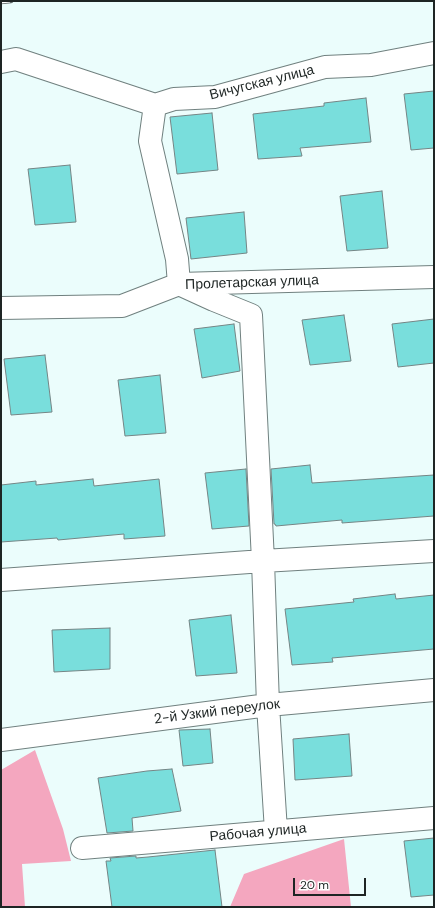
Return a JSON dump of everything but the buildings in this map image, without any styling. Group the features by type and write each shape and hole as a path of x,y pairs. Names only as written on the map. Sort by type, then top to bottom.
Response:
{"street":[{"name":"Вичугская улица","path":"155,105 174,98 214,97 325,67 371,65 434,53"},
{"path":"1,62 16,59 155,105 150,141 177,259 179,284 251,315 268,705 276,831"},
{"name":"Пролетарская улица","path":"1,308 122,306 179,284 434,277"},
{"path":"1,580 262,561 434,551"},
{"name":"2-й Узкий переулок","path":"1,740 268,705 434,690"},
{"name":"Рабочая улица","path":"82,848 434,818"}],"shaded area":[{"path":"35,750 63,829 71,861 22,864 25,907 1,907 1,770"},
{"path":"344,839 351,907 230,907 244,874"}],"railway":[{"path":"1,2 11,1"}]}
